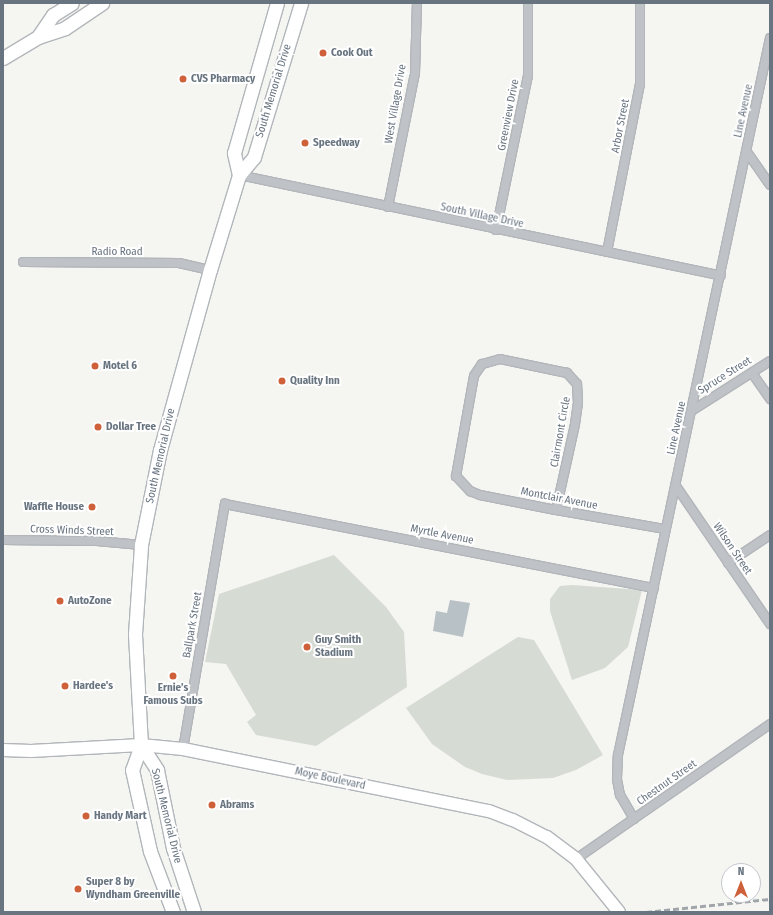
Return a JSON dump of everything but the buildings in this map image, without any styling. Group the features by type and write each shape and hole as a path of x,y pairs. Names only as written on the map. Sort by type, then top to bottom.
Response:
{"main road":[{"path":"38,37 53,15 72,3"},
{"path":"3,58 38,37 65,28 102,3"},
{"name":"South Memorial Drive","path":"239,175 234,153 277,3"},
{"name":"South Memorial Drive","path":"173,912 150,851 137,801 132,770 141,744 135,634 141,545 160,450 210,270 239,175 254,157 301,3"},
{"name":"South Memorial Drive","path":"141,744 157,770 173,848 194,912"},
{"name":"Moye Boulevard","path":"3,750 31,751 141,744 183,749 489,811 513,820 547,837 576,859 619,912"}],"street":[{"name":"West Village Drive","path":"388,207 415,73 417,3"},
{"name":"Greenview Drive","path":"496,230 527,83 528,3"},
{"name":"Arbor Street","path":"607,252 640,84 640,3"},
{"name":"Line Avenue","path":"634,819 620,795 617,778 618,754 770,38"},
{"path":"747,152 770,185"},
{"name":"South Village Drive","path":"239,175 720,276"},
{"name":"Radio Road","path":"23,262 179,263 210,270"},
{"name":"Clairmont Circle","path":"456,476 474,376 482,364 500,359 567,373 577,384 578,403 556,510"},
{"name":"Spruce Street","path":"692,410 752,373 770,360"},
{"path":"752,373 770,399"},
{"name":"Montclair Avenue","path":"456,476 470,491 480,495 665,529"},
{"name":"Wilson Street","path":"676,486 770,624"},
{"name":"Myrtle Avenue","path":"225,504 654,588"},
{"name":"Ballpark Street","path":"183,749 225,504"},
{"path":"728,563 770,534"},
{"name":"Cross Winds Street","path":"3,540 97,541 141,545"},
{"name":"Chestnut Street","path":"576,859 770,724"}],"shaded area":[{"name":"Guy Smith Stadium","path":"334,555 386,607 404,632 407,687 316,746 256,735 247,722 256,715 226,664 205,662 219,594"},
{"path":"572,585 642,590 628,647 605,668 572,680 550,611 550,599 560,586"},
{"path":"450,600 470,603 463,637 433,631 436,611 447,613"},
{"path":"518,637 534,640 603,755 576,770 553,778 507,780 482,774 465,767 432,744 406,708"}],"railway":[{"path":"646,912 770,899"}],"place":[{"name":"Cook Out","path":"323,53"},
{"name":"CVS Pharmacy","path":"183,79"},
{"name":"Speedway","path":"305,143"},
{"name":"Motel 6","path":"95,366"},
{"name":"Quality Inn","path":"282,381"},
{"name":"Dollar Tree","path":"98,427"},
{"name":"Waffle House","path":"92,507"},
{"name":"AutoZone","path":"60,601"},
{"name":"Guy Smith Stadium","path":"307,647"},
{"name":"Ernie’s Famous Subs","path":"173,676"},
{"name":"Hardee's","path":"65,686"},
{"name":"Abrams","path":"212,805"},
{"name":"Handy Mart","path":"86,816"},
{"name":"Super 8 by Wyndham Greenville","path":"78,889"}]}
